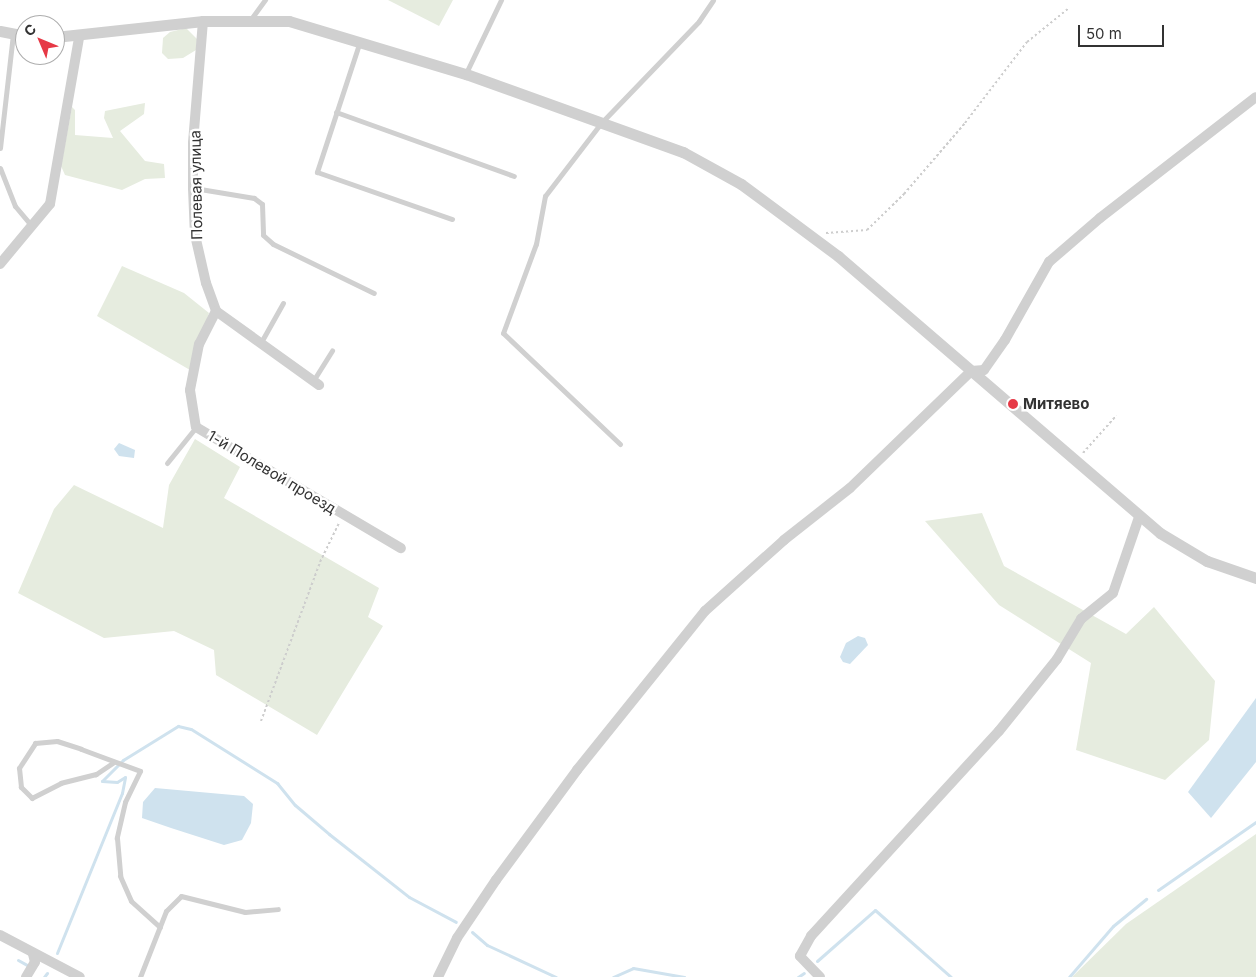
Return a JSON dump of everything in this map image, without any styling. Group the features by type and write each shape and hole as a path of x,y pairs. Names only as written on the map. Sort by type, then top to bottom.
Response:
{"street":[{"path":"65,37 79,37 203,20 251,18 302,24 360,40 466,74 658,142 706,164 809,234 890,298 971,371 1139,516 1188,551 1256,578"},
{"name":"Полевая улица","path":"203,20 193,143 195,235 216,311"},
{"path":"0,31 13,33"},
{"path":"0,264 33,227 50,204 79,37"},
{"path":"438,977 457,938 577,770 705,612 771,551 850,488 971,371 984,370 1005,340 1049,262 1100,218 1256,97"},
{"path":"216,311 259,344 316,383"},
{"name":"1-й Полевой проезд","path":"216,311 199,344 190,390 196,427 401,548"},
{"path":"820,977 800,956 811,936 999,731 1057,659 1081,619 1113,593 1139,516"},
{"path":"0,935 80,977"},
{"path":"26,977 35,962 33,954"}],"lane":[{"path":"251,18 265,0"},
{"path":"466,74 501,0"},
{"path":"620,444 503,333 536,244 545,196 601,123 699,21 713,0"},
{"path":"0,148 2,106 13,33"},
{"path":"360,40 316,172 452,219"},
{"path":"336,112 514,176"},
{"path":"0,168 15,206 33,227"},
{"path":"193,188 254,198 262,204 263,236 273,244 374,293"},
{"path":"259,344 283,303"},
{"path":"316,383 332,351"},
{"path":"167,463 196,427"},
{"path":"114,762 96,774 61,783 32,798 21,787 19,768 35,743 57,741 140,771 125,802 118,838 120,876 131,901 160,927"},
{"path":"140,977 166,911 181,896 245,912 278,909"}],"path":[{"path":"809,234 867,230 904,194 965,123 1028,42 1069,8"},
{"path":"1075,462 1116,416"},
{"path":"261,721 320,562 344,514"}],"shaded area":[{"path":"388,0 453,0 439,26"},
{"path":"186,28 197,39 196,50 183,58 168,59 162,53 163,38 170,32"},
{"path":"145,103 144,114 120,131 145,161 164,164 165,178 145,179 122,190 65,175 61,166 72,107 75,110 75,135 113,138 104,118 105,111"},
{"path":"122,266 184,293 209,313 190,370 97,316"},
{"path":"195,439 240,467 224,498 379,588 368,617 383,626 317,735 216,675 214,650 174,631 104,638 18,593 54,509 74,485 163,528 169,485"},
{"path":"982,513 1004,566 1126,634 1154,607 1215,681 1209,740 1165,780 1076,750 1091,663 999,605 925,521"},
{"path":"1256,834 1256,977 1072,977 1126,924"}],"water":[{"path":"119,443 135,450 134,458 119,456 114,449"},
{"path":"858,636 865,638 868,645 850,664 843,662 840,657 846,643"},
{"path":"1256,698 1256,762 1211,818 1188,792"},
{"path":"155,788 244,796 253,804 251,823 242,840 224,845 142,818 143,802"}],"waterway":[{"path":"57,953 122,793 125,777 117,782 102,781 123,760 178,726 191,729 277,783 295,805 409,897 456,922"},
{"path":"1158,890 1256,822"},
{"path":"1069,977 1113,926 1146,899"},
{"path":"817,961 875,910 951,977"},
{"path":"472,932 487,945 556,977"},
{"path":"18,960 27,965"},
{"path":"613,977 633,968 684,977"},
{"path":"44,977 47,973"},
{"path":"798,977 804,973"}],"place":[{"name":"Митяево","path":"1013,404"}]}
